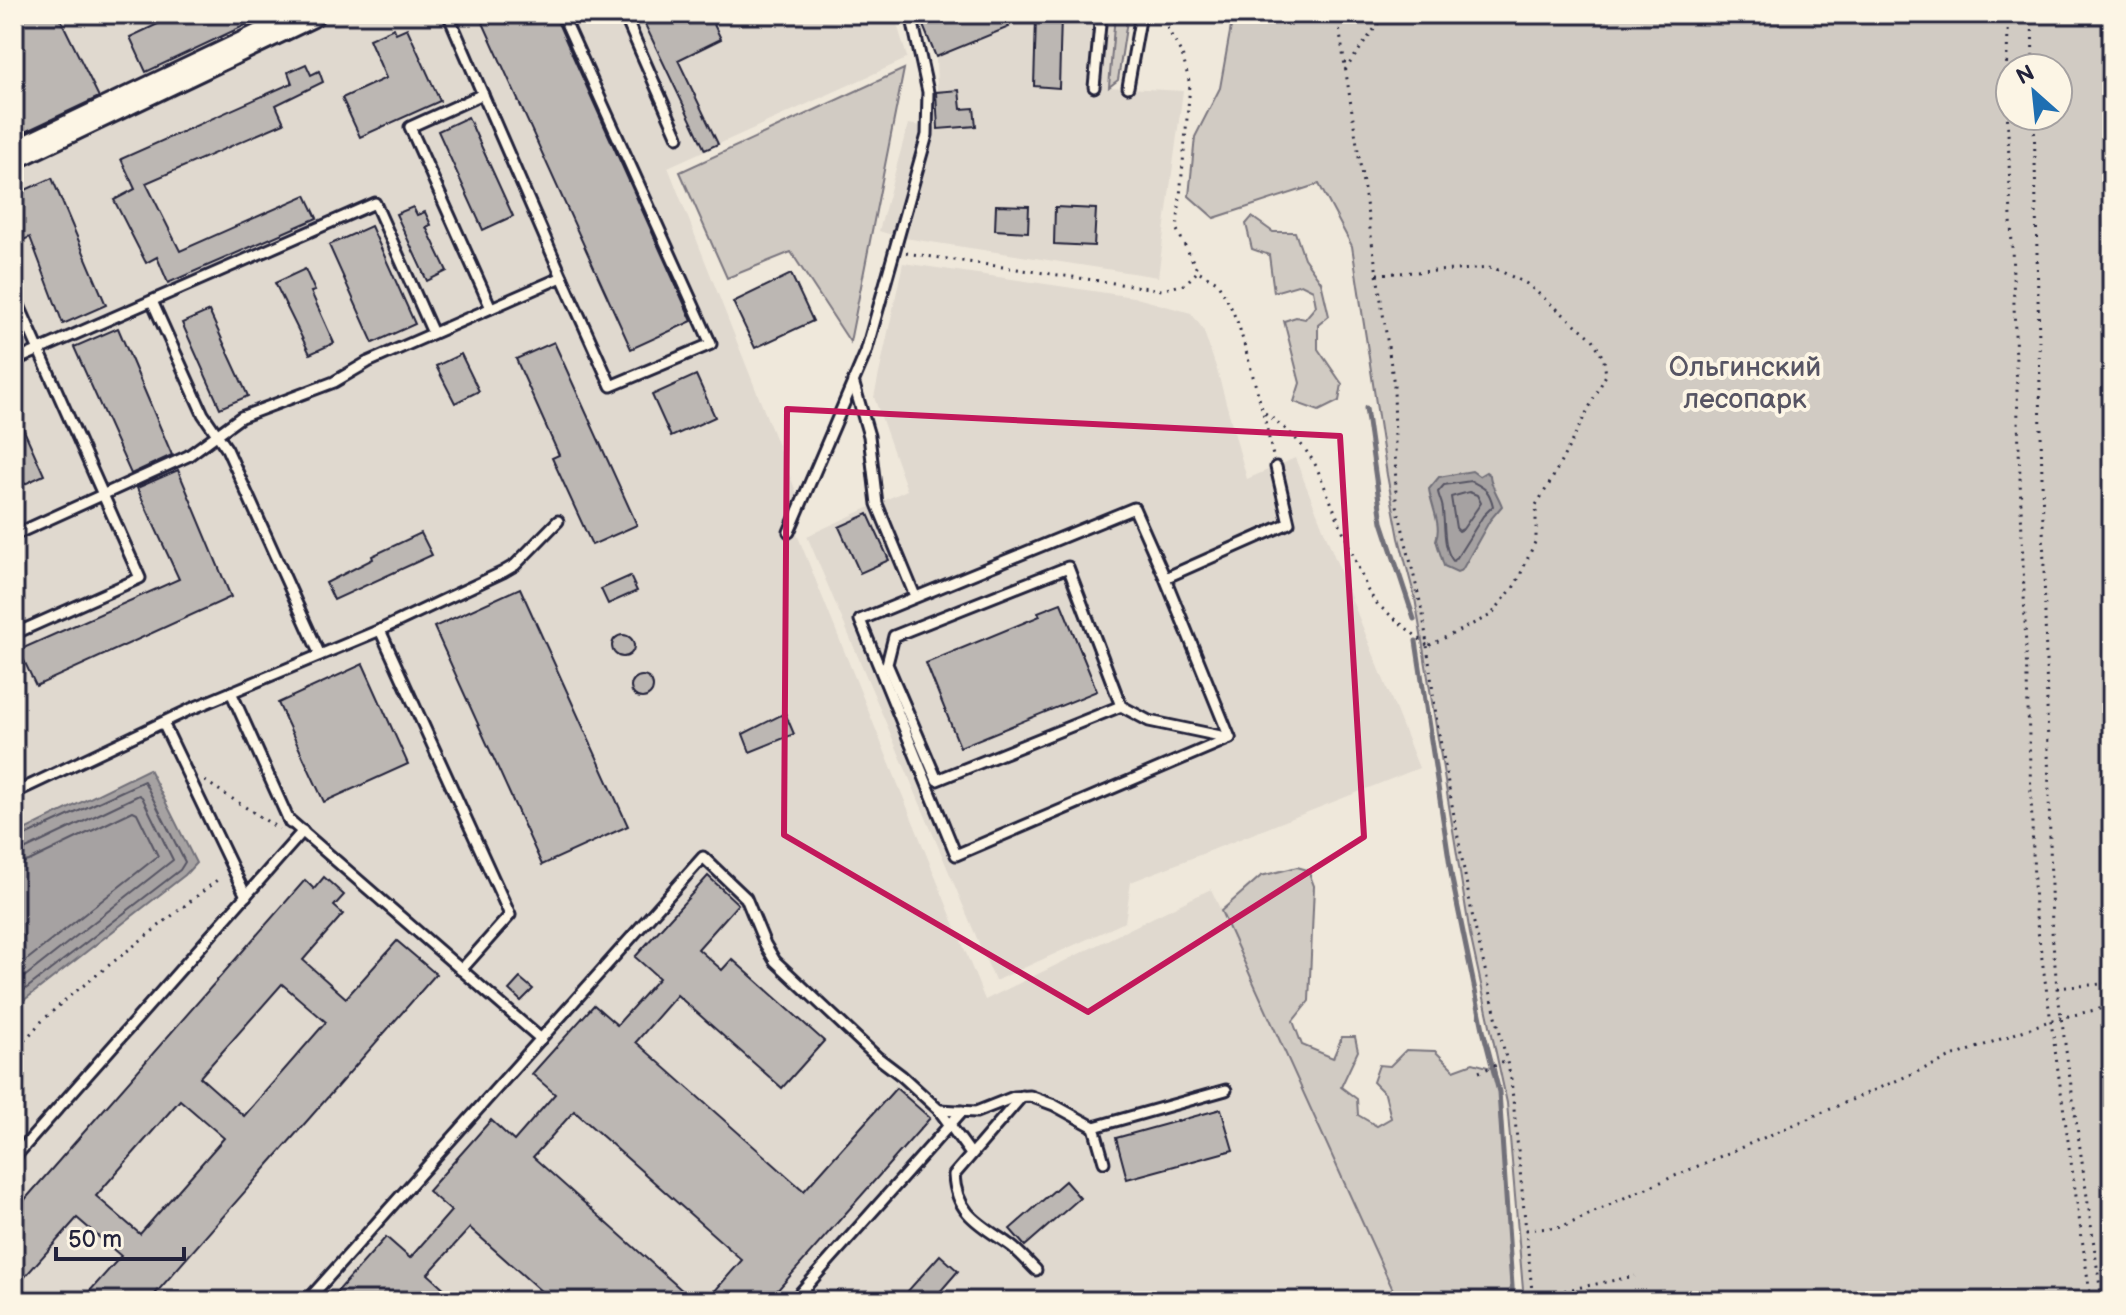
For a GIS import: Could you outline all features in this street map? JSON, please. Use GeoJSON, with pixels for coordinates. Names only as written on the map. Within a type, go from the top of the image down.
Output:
{"type":"FeatureCollection","features":[{"type":"Feature","properties":{"kind":"street"},"geometry":{"type":"LineString","coordinates":[[14,155],[310,14]]}},
{"type":"Feature","properties":{"kind":"lane"},"geometry":{"type":"LineString","coordinates":[[448,14],[611,386],[711,344],[562,14]]}},
{"type":"Feature","properties":{"kind":"lane"},"geometry":{"type":"LineString","coordinates":[[624,14],[678,137]]}},
{"type":"Feature","properties":{"kind":"lane"},"geometry":{"type":"LineString","coordinates":[[789,532],[866,352],[927,135],[930,111],[925,70],[911,14]]}},
{"type":"Feature","properties":{"kind":"lane"},"geometry":{"type":"LineString","coordinates":[[1094,87],[1101,14]]}},
{"type":"Feature","properties":{"kind":"lane"},"geometry":{"type":"LineString","coordinates":[[1128,87],[1141,14]]}},
{"type":"Feature","properties":{"kind":"lane"},"geometry":{"type":"LineString","coordinates":[[483,94],[410,127],[491,308]]}},
{"type":"Feature","properties":{"kind":"lane"},"geometry":{"type":"LineString","coordinates":[[14,361],[375,203],[433,333]]}},
{"type":"Feature","properties":{"kind":"lane"},"geometry":{"type":"LineString","coordinates":[[14,535],[188,456],[241,417],[334,382],[368,362],[562,277]]}},
{"type":"Feature","properties":{"kind":"lane"},"geometry":{"type":"LineString","coordinates":[[14,294],[140,578],[14,634]]}},
{"type":"Feature","properties":{"kind":"lane"},"geometry":{"type":"LineString","coordinates":[[152,301],[203,414],[227,449],[320,655]]}},
{"type":"Feature","properties":{"kind":"lane"},"geometry":{"type":"LineString","coordinates":[[853,381],[869,436],[877,504],[915,596]]}},
{"type":"Feature","properties":{"kind":"lane"},"geometry":{"type":"LineString","coordinates":[[1165,578],[1289,523],[1275,464]]}},
{"type":"Feature","properties":{"kind":"lane"},"geometry":{"type":"LineString","coordinates":[[1134,508],[1230,738],[956,855],[860,620],[1134,508]]}},
{"type":"Feature","properties":{"kind":"lane"},"geometry":{"type":"LineString","coordinates":[[14,793],[231,692],[380,630],[515,565],[558,521]]}},
{"type":"Feature","properties":{"kind":"lane"},"geometry":{"type":"LineString","coordinates":[[1121,706],[937,780],[887,664],[894,636],[1068,567],[1121,706],[1149,721],[1230,738]]}},
{"type":"Feature","properties":{"kind":"lane"},"geometry":{"type":"LineString","coordinates":[[380,630],[510,915],[461,970]]}},
{"type":"Feature","properties":{"kind":"lane"},"geometry":{"type":"LineString","coordinates":[[231,692],[288,819],[300,834],[541,1039]]}},
{"type":"Feature","properties":{"kind":"lane"},"geometry":{"type":"LineString","coordinates":[[163,723],[246,896]]}},
{"type":"Feature","properties":{"kind":"lane"},"geometry":{"type":"LineString","coordinates":[[14,1158],[300,834]]}},
{"type":"Feature","properties":{"kind":"lane"},"geometry":{"type":"LineString","coordinates":[[307,1301],[703,857],[746,898],[769,953],[783,970],[939,1110],[971,1154]]}},
{"type":"Feature","properties":{"kind":"lane"},"geometry":{"type":"LineString","coordinates":[[939,1110],[976,1112],[1022,1096],[1054,1105],[1094,1127],[1226,1090]]}},
{"type":"Feature","properties":{"kind":"lane"},"geometry":{"type":"LineString","coordinates":[[1022,1096],[954,1175],[954,1191],[972,1219],[1010,1245],[1036,1270]]}},
{"type":"Feature","properties":{"kind":"lane"},"geometry":{"type":"LineString","coordinates":[[793,1301],[962,1111]]}},
{"type":"Feature","properties":{"kind":"lane"},"geometry":{"type":"LineString","coordinates":[[1094,1127],[1104,1162]]}},
{"type":"Feature","properties":{"kind":"path"},"geometry":{"type":"LineString","coordinates":[[1159,14],[1182,54],[1190,85],[1177,230],[1198,271],[1217,282],[1239,326],[1275,464]]}},
{"type":"Feature","properties":{"kind":"path"},"geometry":{"type":"LineString","coordinates":[[1337,14],[1394,385],[1396,501],[1423,614],[1437,723],[1473,919],[1511,1079],[1533,1299],[1635,1276]]}},
{"type":"Feature","properties":{"kind":"path"},"geometry":{"type":"LineString","coordinates":[[1345,70],[1385,14]]}},
{"type":"Feature","properties":{"kind":"path"},"geometry":{"type":"LineString","coordinates":[[2009,14],[2006,74],[2035,910],[2091,1301]]}},
{"type":"Feature","properties":{"kind":"path"},"geometry":{"type":"LineString","coordinates":[[2032,14],[2033,52]]}},
{"type":"Feature","properties":{"kind":"path"},"geometry":{"type":"LineString","coordinates":[[2034,132],[2052,931],[2057,988],[2102,1301]]}},
{"type":"Feature","properties":{"kind":"path"},"geometry":{"type":"LineString","coordinates":[[894,252],[1162,290],[1185,284],[1198,271]]}},
{"type":"Feature","properties":{"kind":"path"},"geometry":{"type":"LineString","coordinates":[[1377,274],[1494,268],[1527,284],[1593,339],[1604,360],[1606,375],[1536,505],[1536,540],[1516,584],[1491,615],[1428,646]]}},
{"type":"Feature","properties":{"kind":"path"},"geometry":{"type":"LineString","coordinates":[[1263,412],[1289,430],[1316,466],[1368,591],[1378,605],[1428,646]]}},
{"type":"Feature","properties":{"kind":"path"},"geometry":{"type":"LineString","coordinates":[[184,767],[273,827],[300,834]]}},
{"type":"Feature","properties":{"kind":"path"},"geometry":{"type":"LineString","coordinates":[[14,1052],[65,1000],[232,868]]}},
{"type":"Feature","properties":{"kind":"path"},"geometry":{"type":"LineString","coordinates":[[2057,988],[2112,983]]}},
{"type":"Feature","properties":{"kind":"path"},"geometry":{"type":"LineString","coordinates":[[1526,1230],[1563,1227],[1949,1058],[2052,1020],[2112,1006]]}},
{"type":"Feature","properties":{"kind":"path"},"geometry":{"type":"LineString","coordinates":[[1479,1072],[1507,1061]]}},
{"type":"Feature","properties":{"kind":"highlighted area"},"geometry":{"type":"Polygon","coordinates":[[[787,409],[1340,436],[1364,837],[1088,1012],[784,835],[787,409]]]}},
{"type":"Feature","properties":{"kind":"shaded area"},"geometry":{"type":"Polygon","coordinates":[[[14,14],[269,14],[14,139],[14,14]]]}},
{"type":"Feature","properties":{"kind":"shaded area"},"geometry":{"type":"Polygon","coordinates":[[[339,14],[894,14],[907,57],[902,61],[668,167],[797,494],[782,529],[797,534],[985,1000],[1211,889],[1394,1291],[1353,1301],[14,1301],[14,168],[339,14]]]}},
{"type":"Feature","properties":{"kind":"shaded area"},"geometry":{"type":"Polygon","coordinates":[[[931,14],[1115,14],[1109,87],[1183,91],[1158,277],[898,237],[879,231],[908,124],[938,128],[936,57],[922,23],[931,14]]]}},
{"type":"Feature","properties":{"kind":"shaded area"},"geometry":{"type":"Polygon","coordinates":[[[903,263],[1133,297],[1191,313],[1203,329],[1217,370],[1247,479],[1295,458],[1419,768],[1131,882],[1125,922],[995,981],[807,536],[907,490],[874,397],[903,263]]]}},
{"type":"Feature","properties":{"kind":"green space"},"geometry":{"type":"Polygon","coordinates":[[[1115,14],[1128,14],[1118,80],[1109,87],[1115,14]]]}},
{"type":"Feature","properties":{"kind":"green space","name":"Ольгинский лесопарк"},"geometry":{"type":"Polygon","coordinates":[[[1227,14],[2112,14],[2112,1301],[1524,1301],[1507,1103],[1470,934],[1415,598],[1387,475],[1352,246],[1319,184],[1214,218],[1189,196],[1195,137],[1220,88],[1232,21],[1227,14]]]}},
{"type":"Feature","properties":{"kind":"green space"},"geometry":{"type":"Polygon","coordinates":[[[904,69],[850,342],[791,252],[727,278],[680,172],[904,69]]]}},
{"type":"Feature","properties":{"kind":"green space"},"geometry":{"type":"Polygon","coordinates":[[[1252,217],[1273,232],[1295,232],[1304,258],[1321,282],[1329,316],[1318,325],[1318,349],[1342,384],[1339,401],[1319,411],[1294,402],[1300,383],[1284,321],[1296,317],[1305,319],[1316,306],[1313,290],[1301,284],[1274,292],[1269,255],[1252,249],[1246,224],[1252,217]]]}},
{"type":"Feature","properties":{"kind":"green space"},"geometry":{"type":"Polygon","coordinates":[[[1297,867],[1308,870],[1314,886],[1309,1001],[1293,1021],[1302,1045],[1333,1058],[1342,1037],[1355,1037],[1358,1051],[1341,1087],[1357,1099],[1358,1115],[1377,1126],[1391,1118],[1385,1094],[1373,1082],[1379,1065],[1390,1066],[1406,1050],[1435,1051],[1454,1070],[1473,1063],[1495,1069],[1513,1301],[1398,1301],[1221,911],[1261,876],[1297,867]]]}},
{"type":"Feature","properties":{"kind":"water"},"geometry":{"type":"Polygon","coordinates":[[[1472,471],[1479,476],[1486,472],[1490,475],[1502,506],[1490,520],[1462,570],[1457,572],[1444,566],[1436,540],[1437,521],[1429,489],[1439,477],[1472,471]]]}},
{"type":"Feature","properties":{"kind":"water"},"geometry":{"type":"Polygon","coordinates":[[[149,769],[196,863],[185,875],[14,1008],[14,835],[149,769]]]}},
{"type":"Feature","properties":{"kind":"building"},"geometry":{"type":"Polygon","coordinates":[[[14,14],[58,14],[99,97],[14,137],[14,14]]]}},
{"type":"Feature","properties":{"kind":"building"},"geometry":{"type":"Polygon","coordinates":[[[179,14],[269,14],[146,72],[130,37],[179,14]]]}},
{"type":"Feature","properties":{"kind":"building"},"geometry":{"type":"Polygon","coordinates":[[[479,14],[554,14],[692,321],[631,349],[479,14]]]}},
{"type":"Feature","properties":{"kind":"building"},"geometry":{"type":"Polygon","coordinates":[[[640,14],[709,14],[721,39],[678,60],[718,144],[705,150],[640,14]]]}},
{"type":"Feature","properties":{"kind":"building"},"geometry":{"type":"Polygon","coordinates":[[[944,14],[1003,14],[1009,27],[936,57],[922,23],[944,14]]]}},
{"type":"Feature","properties":{"kind":"building"},"geometry":{"type":"Polygon","coordinates":[[[1061,16],[1059,88],[1034,86],[1036,18],[1061,16]]]}},
{"type":"Feature","properties":{"kind":"building"},"geometry":{"type":"Polygon","coordinates":[[[394,28],[396,33],[407,28],[440,101],[360,137],[342,98],[386,78],[369,39],[394,28]]]}},
{"type":"Feature","properties":{"kind":"building"},"geometry":{"type":"Polygon","coordinates":[[[306,64],[311,75],[319,71],[323,82],[276,105],[284,123],[146,183],[180,251],[306,195],[317,218],[168,283],[157,257],[146,263],[114,200],[135,189],[121,159],[292,83],[288,72],[306,64]]]}},
{"type":"Feature","properties":{"kind":"building"},"geometry":{"type":"Polygon","coordinates":[[[959,90],[961,109],[974,108],[976,126],[938,129],[936,92],[959,90]]]}},
{"type":"Feature","properties":{"kind":"building"},"geometry":{"type":"Polygon","coordinates":[[[468,117],[513,216],[483,230],[438,131],[468,117]]]}},
{"type":"Feature","properties":{"kind":"building"},"geometry":{"type":"Polygon","coordinates":[[[52,178],[106,305],[63,324],[30,237],[14,244],[14,195],[52,178]]]}},
{"type":"Feature","properties":{"kind":"building"},"geometry":{"type":"Polygon","coordinates":[[[996,205],[1029,206],[1028,232],[995,230],[996,205]]]}},
{"type":"Feature","properties":{"kind":"building"},"geometry":{"type":"Polygon","coordinates":[[[413,207],[417,215],[425,212],[431,225],[426,227],[447,271],[427,281],[396,214],[413,207]]]}},
{"type":"Feature","properties":{"kind":"building"},"geometry":{"type":"Polygon","coordinates":[[[1055,207],[1096,209],[1094,246],[1054,244],[1055,207]]]}},
{"type":"Feature","properties":{"kind":"building"},"geometry":{"type":"Polygon","coordinates":[[[371,226],[415,324],[373,343],[329,245],[371,226]]]}},
{"type":"Feature","properties":{"kind":"building"},"geometry":{"type":"Polygon","coordinates":[[[305,269],[315,291],[311,292],[334,343],[310,354],[275,283],[305,269]]]}},
{"type":"Feature","properties":{"kind":"building"},"geometry":{"type":"Polygon","coordinates":[[[791,274],[813,321],[755,348],[733,302],[791,274]]]}},
{"type":"Feature","properties":{"kind":"building"},"geometry":{"type":"Polygon","coordinates":[[[209,311],[248,396],[220,408],[182,323],[209,311]]]}},
{"type":"Feature","properties":{"kind":"building"},"geometry":{"type":"Polygon","coordinates":[[[118,328],[172,455],[131,474],[74,347],[118,328]]]}},
{"type":"Feature","properties":{"kind":"building"},"geometry":{"type":"Polygon","coordinates":[[[554,342],[637,525],[592,545],[552,458],[559,455],[516,359],[554,342]]]}},
{"type":"Feature","properties":{"kind":"building"},"geometry":{"type":"Polygon","coordinates":[[[461,354],[479,391],[455,403],[436,366],[461,354]]]}},
{"type":"Feature","properties":{"kind":"building"},"geometry":{"type":"Polygon","coordinates":[[[696,375],[715,417],[671,437],[652,395],[696,375]]]}},
{"type":"Feature","properties":{"kind":"building"},"geometry":{"type":"Polygon","coordinates":[[[14,408],[44,475],[14,489],[14,408]]]}},
{"type":"Feature","properties":{"kind":"building"},"geometry":{"type":"Polygon","coordinates":[[[178,470],[231,597],[36,686],[19,650],[179,579],[137,488],[178,470]]]}},
{"type":"Feature","properties":{"kind":"building"},"geometry":{"type":"Polygon","coordinates":[[[868,514],[889,560],[860,573],[839,527],[868,514]]]}},
{"type":"Feature","properties":{"kind":"building"},"geometry":{"type":"Polygon","coordinates":[[[421,533],[432,555],[334,600],[326,583],[373,559],[372,556],[421,533]]]}},
{"type":"Feature","properties":{"kind":"building"},"geometry":{"type":"Polygon","coordinates":[[[630,576],[637,591],[608,604],[601,589],[630,576]]]}},
{"type":"Feature","properties":{"kind":"building"},"geometry":{"type":"Polygon","coordinates":[[[520,588],[628,826],[542,865],[434,627],[520,588]]]}},
{"type":"Feature","properties":{"kind":"building"},"geometry":{"type":"Polygon","coordinates":[[[1061,603],[1097,691],[960,747],[926,663],[1040,616],[1038,612],[1061,603]]]}},
{"type":"Feature","properties":{"kind":"building"},"geometry":{"type":"Polygon","coordinates":[[[623,635],[631,638],[634,646],[631,654],[623,657],[615,654],[612,646],[615,638],[623,635]]]}},
{"type":"Feature","properties":{"kind":"building"},"geometry":{"type":"Polygon","coordinates":[[[363,664],[408,764],[324,802],[278,703],[363,664]]]}},
{"type":"Feature","properties":{"kind":"building"},"geometry":{"type":"Polygon","coordinates":[[[642,676],[650,679],[653,687],[650,695],[642,698],[634,695],[631,687],[634,679],[642,676]]]}},
{"type":"Feature","properties":{"kind":"building"},"geometry":{"type":"Polygon","coordinates":[[[785,713],[794,734],[750,752],[743,734],[785,713]]]}},
{"type":"Feature","properties":{"kind":"building"},"geometry":{"type":"Polygon","coordinates":[[[708,876],[738,904],[698,949],[722,970],[732,959],[824,1041],[782,1088],[677,995],[636,1042],[804,1191],[896,1088],[930,1118],[768,1301],[706,1301],[742,1260],[574,1111],[533,1157],[694,1301],[552,1301],[470,1228],[428,1274],[458,1301],[329,1301],[386,1237],[410,1258],[451,1211],[428,1191],[491,1120],[514,1141],[555,1094],[532,1074],[594,1005],[617,1025],[659,978],[635,957],[708,876]]]}},
{"type":"Feature","properties":{"kind":"building"},"geometry":{"type":"Polygon","coordinates":[[[324,877],[344,895],[334,906],[343,914],[303,960],[346,998],[397,941],[436,974],[149,1301],[81,1301],[121,1256],[77,1218],[14,1289],[14,1212],[305,880],[314,889],[324,877]],[[282,984],[200,1077],[244,1116],[326,1022],[282,984]],[[180,1100],[96,1196],[140,1234],[224,1138],[180,1100]]]}},
{"type":"Feature","properties":{"kind":"building"},"geometry":{"type":"Polygon","coordinates":[[[520,978],[533,989],[521,1001],[509,990],[520,978]]]}},
{"type":"Feature","properties":{"kind":"building"},"geometry":{"type":"Polygon","coordinates":[[[1221,1109],[1233,1150],[1127,1179],[1116,1138],[1221,1109]]]}},
{"type":"Feature","properties":{"kind":"building"},"geometry":{"type":"Polygon","coordinates":[[[1065,1181],[1080,1198],[1025,1246],[1010,1229],[1065,1181]]]}},
{"type":"Feature","properties":{"kind":"building"},"geometry":{"type":"Polygon","coordinates":[[[940,1255],[958,1271],[932,1301],[899,1301],[940,1255]]]}},
{"type":"Feature","properties":{"kind":"waterway"},"geometry":{"type":"LineString","coordinates":[[1366,408],[1382,522],[1414,619]]}},
{"type":"Feature","properties":{"kind":"waterway"},"geometry":{"type":"LineString","coordinates":[[1416,641],[1452,879],[1499,1092],[1513,1301]]}}]}
